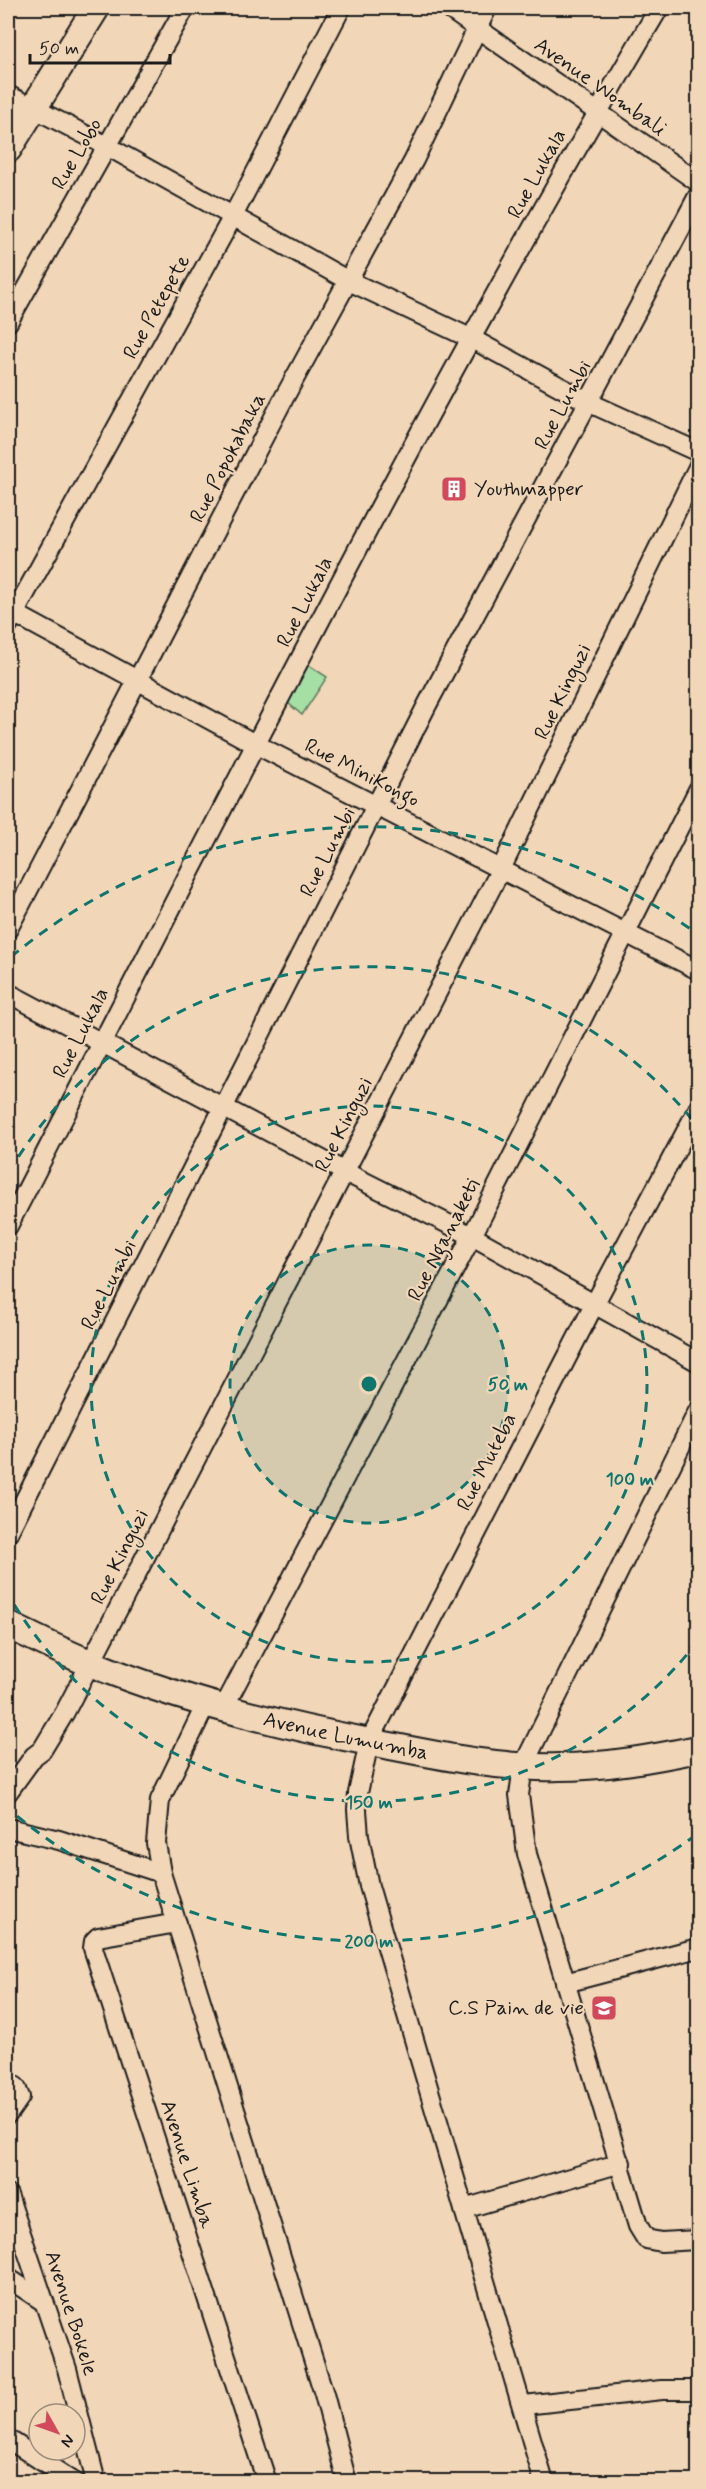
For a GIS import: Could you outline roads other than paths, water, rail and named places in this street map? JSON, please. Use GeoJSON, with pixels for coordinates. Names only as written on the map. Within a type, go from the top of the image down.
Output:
{"type":"FeatureCollection","features":[{"type":"Feature","properties":{"kind":"street"},"geometry":{"type":"LineString","coordinates":[[8,149],[32,107],[96,8]]}},
{"type":"Feature","properties":{"kind":"street","name":"Rue Lobo"},"geometry":{"type":"LineString","coordinates":[[8,322],[185,8]]}},
{"type":"Feature","properties":{"kind":"street","name":"Rue Petepete"},"geometry":{"type":"LineString","coordinates":[[10,616],[232,218],[341,8]]}},
{"type":"Feature","properties":{"kind":"street","name":"Avenue Wombali"},"geometry":{"type":"LineString","coordinates":[[448,8],[699,182]]}},
{"type":"Feature","properties":{"kind":"street","name":"Rue Popokabaka"},"geometry":{"type":"LineString","coordinates":[[8,929],[347,280],[414,160],[488,8]]}},
{"type":"Feature","properties":{"kind":"street","name":"Rue Lukala"},"geometry":{"type":"LineString","coordinates":[[8,1226],[253,743],[296,669],[357,547],[597,112],[659,8]]}},
{"type":"Feature","properties":{"kind":"street"},"geometry":{"type":"LineString","coordinates":[[8,95],[107,146],[232,218],[347,280],[472,339],[590,403],[699,452]]}},
{"type":"Feature","properties":{"kind":"street","name":"Rue Lumbi"},"geometry":{"type":"LineString","coordinates":[[8,1533],[427,705],[699,196]]}},
{"type":"Feature","properties":{"kind":"street","name":"Rue Kinguzi"},"geometry":{"type":"LineString","coordinates":[[8,1792],[34,1756],[42,1750],[90,1663],[501,869],[699,467]]}},
{"type":"Feature","properties":{"kind":"street","name":"Rue MiniKongo"},"geometry":{"type":"LineString","coordinates":[[10,616],[138,680],[253,743],[699,970]]}},
{"type":"Feature","properties":{"kind":"street","name":"Rue Nganaketi"},"geometry":{"type":"LineString","coordinates":[[215,1706],[472,1236],[624,932],[699,790]]}},
{"type":"Feature","properties":{"kind":"street"},"geometry":{"type":"LineString","coordinates":[[8,993],[345,1172],[472,1236],[699,1362]]}},
{"type":"Feature","properties":{"kind":"street","name":"Rue Muteba"},"geometry":{"type":"LineString","coordinates":[[544,2481],[524,2405],[369,1886],[359,1836],[358,1793],[369,1742],[595,1303],[699,1109]]}},
{"type":"Feature","properties":{"kind":"street"},"geometry":{"type":"LineString","coordinates":[[699,1411],[523,1766],[519,1795],[527,1854],[638,2226],[646,2239],[661,2242],[699,2240]]}},
{"type":"Feature","properties":{"kind":"street","name":"Avenue Lumumba"},"geometry":{"type":"LineString","coordinates":[[8,1625],[90,1663],[215,1706],[293,1727],[432,1756],[523,1766],[560,1767],[609,1764],[698,1748]]}},
{"type":"Feature","properties":{"kind":"street"},"geometry":{"type":"LineString","coordinates":[[215,1706],[160,1800],[156,1843],[161,1873],[324,2394],[347,2481]]}},
{"type":"Feature","properties":{"kind":"street"},"geometry":{"type":"LineString","coordinates":[[8,1828],[59,1840],[161,1873]]}},
{"type":"Feature","properties":{"kind":"street","name":"Avenue Limba"},"geometry":{"type":"LineString","coordinates":[[177,1923],[98,1937],[94,1941],[93,1948],[267,2481]]}},
{"type":"Feature","properties":{"kind":"street"},"geometry":{"type":"LineString","coordinates":[[565,1983],[699,1948]]}},
{"type":"Feature","properties":{"kind":"street"},"geometry":{"type":"LineString","coordinates":[[8,2114],[20,2097],[12,2084]]}},
{"type":"Feature","properties":{"kind":"street"},"geometry":{"type":"LineString","coordinates":[[464,2209],[621,2163]]}},
{"type":"Feature","properties":{"kind":"street","name":"Avenue Bokele"},"geometry":{"type":"LineString","coordinates":[[8,2195],[82,2421],[96,2481]]}},
{"type":"Feature","properties":{"kind":"street"},"geometry":{"type":"LineString","coordinates":[[8,2278],[44,2302]]}},
{"type":"Feature","properties":{"kind":"street"},"geometry":{"type":"LineString","coordinates":[[524,2405],[662,2390],[699,2390]]}},
{"type":"Feature","properties":{"kind":"street"},"geometry":{"type":"LineString","coordinates":[[8,2439],[74,2481]]}},
{"type":"Feature","properties":{"kind":"place","name":"Youthmapper"},"geometry":{"type":"Point","coordinates":[454,489]}},
{"type":"Feature","properties":{"kind":"place","name":"C.S Pain de vie"},"geometry":{"type":"Point","coordinates":[604,2008]}}]}
